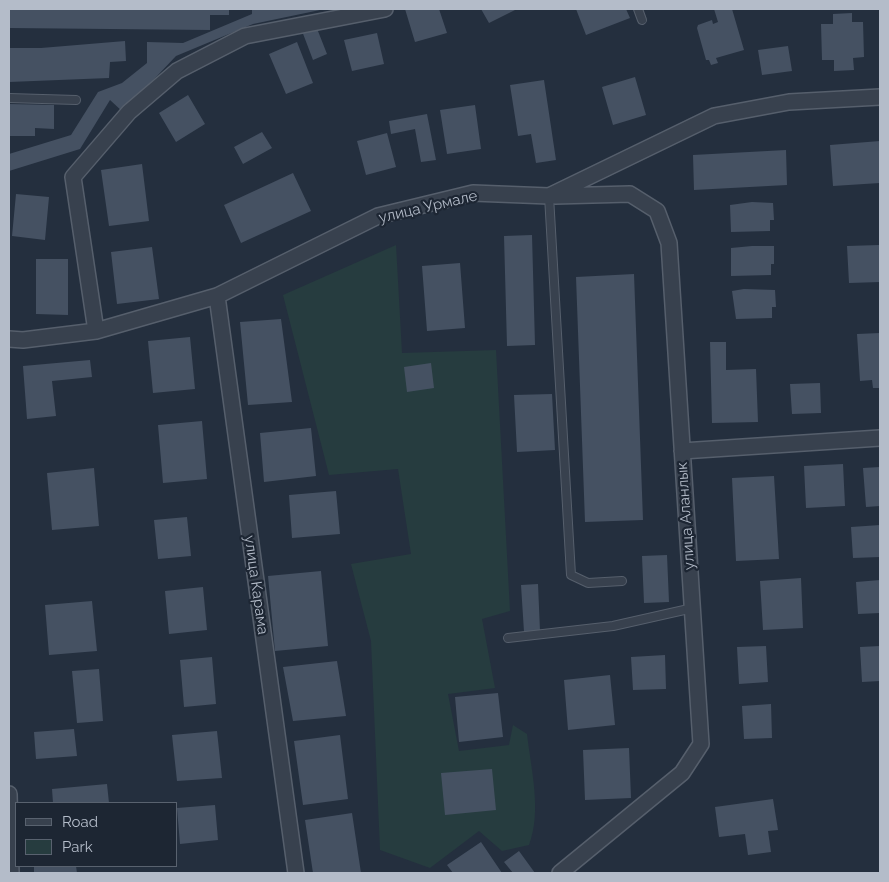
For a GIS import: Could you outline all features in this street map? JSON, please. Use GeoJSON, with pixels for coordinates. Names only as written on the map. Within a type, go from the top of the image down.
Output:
{"type":"FeatureCollection","features":[{"type":"Feature","properties":{"kind":"street"},"geometry":{"type":"LineString","coordinates":[[96,331],[73,177],[129,112],[177,70],[245,36],[385,9]]}},
{"type":"Feature","properties":{"kind":"street","name":"улица Урмале"},"geometry":{"type":"LineString","coordinates":[[9,339],[23,340],[96,331],[217,296],[378,216],[473,193],[550,196],[714,116],[789,102],[880,97]]}},
{"type":"Feature","properties":{"kind":"street","name":"улица Аланлык"},"geometry":{"type":"LineString","coordinates":[[550,196],[630,194],[658,211],[669,243],[701,744],[682,774],[560,873]]}},
{"type":"Feature","properties":{"kind":"street","name":"улица Карама"},"geometry":{"type":"LineString","coordinates":[[217,296],[296,873]]}},
{"type":"Feature","properties":{"kind":"street"},"geometry":{"type":"LineString","coordinates":[[682,451],[880,438]]}},
{"type":"Feature","properties":{"kind":"street"},"geometry":{"type":"LineString","coordinates":[[9,794],[12,873]]}},
{"type":"Feature","properties":{"kind":"lane"},"geometry":{"type":"LineString","coordinates":[[638,9],[642,20]]}},
{"type":"Feature","properties":{"kind":"lane"},"geometry":{"type":"LineString","coordinates":[[9,98],[76,100]]}},
{"type":"Feature","properties":{"kind":"lane"},"geometry":{"type":"LineString","coordinates":[[550,196],[571,575],[588,583],[622,581]]}},
{"type":"Feature","properties":{"kind":"lane"},"geometry":{"type":"LineString","coordinates":[[508,638],[614,626],[693,608]]}},
{"type":"Feature","properties":{"kind":"green space"},"geometry":{"type":"Polygon","coordinates":[[[396,245],[402,353],[496,350],[510,611],[482,619],[495,688],[448,694],[459,751],[509,745],[513,725],[527,734],[535,804],[533,832],[529,845],[502,851],[479,831],[430,868],[380,850],[371,641],[351,564],[411,554],[398,469],[329,475],[283,295],[396,245]]]}},
{"type":"Feature","properties":{"kind":"building"},"geometry":{"type":"Polygon","coordinates":[[[9,9],[229,9],[229,15],[210,15],[210,30],[9,28],[9,9]]]}},
{"type":"Feature","properties":{"kind":"building"},"geometry":{"type":"Polygon","coordinates":[[[252,9],[320,10],[253,24],[176,56],[123,112],[110,100],[80,149],[9,171],[9,154],[71,135],[98,92],[122,83],[147,63],[147,42],[183,43],[252,14],[252,9]]]}},
{"type":"Feature","properties":{"kind":"building"},"geometry":{"type":"Polygon","coordinates":[[[405,9],[439,9],[447,33],[415,42],[405,9]]]}},
{"type":"Feature","properties":{"kind":"building"},"geometry":{"type":"Polygon","coordinates":[[[481,9],[517,9],[489,23],[481,9]]]}},
{"type":"Feature","properties":{"kind":"building"},"geometry":{"type":"Polygon","coordinates":[[[576,9],[626,9],[630,18],[586,35],[576,9]]]}},
{"type":"Feature","properties":{"kind":"building"},"geometry":{"type":"Polygon","coordinates":[[[714,9],[732,9],[744,50],[716,58],[718,63],[711,65],[709,60],[706,60],[697,28],[698,25],[712,20],[713,24],[718,22],[714,9]]]}},
{"type":"Feature","properties":{"kind":"building"},"geometry":{"type":"Polygon","coordinates":[[[852,13],[852,22],[863,22],[864,57],[853,58],[854,70],[834,71],[834,60],[822,60],[821,24],[833,24],[833,14],[852,13]]]}},
{"type":"Feature","properties":{"kind":"building"},"geometry":{"type":"Polygon","coordinates":[[[316,26],[327,54],[313,60],[302,31],[316,26]]]}},
{"type":"Feature","properties":{"kind":"building"},"geometry":{"type":"Polygon","coordinates":[[[377,33],[384,64],[352,71],[344,40],[377,33]]]}},
{"type":"Feature","properties":{"kind":"building"},"geometry":{"type":"Polygon","coordinates":[[[125,41],[126,61],[110,62],[109,78],[9,82],[9,48],[41,48],[125,41]]]}},
{"type":"Feature","properties":{"kind":"building"},"geometry":{"type":"Polygon","coordinates":[[[297,42],[313,83],[286,94],[269,54],[297,42]]]}},
{"type":"Feature","properties":{"kind":"building"},"geometry":{"type":"Polygon","coordinates":[[[788,46],[792,71],[762,75],[758,50],[788,46]]]}},
{"type":"Feature","properties":{"kind":"building"},"geometry":{"type":"Polygon","coordinates":[[[635,77],[646,115],[613,125],[602,87],[635,77]]]}},
{"type":"Feature","properties":{"kind":"building"},"geometry":{"type":"Polygon","coordinates":[[[544,80],[556,160],[536,163],[531,134],[518,136],[510,85],[544,80]]]}},
{"type":"Feature","properties":{"kind":"building"},"geometry":{"type":"Polygon","coordinates":[[[188,95],[205,124],[176,142],[159,113],[188,95]]]}},
{"type":"Feature","properties":{"kind":"building"},"geometry":{"type":"Polygon","coordinates":[[[9,104],[54,105],[54,129],[35,128],[35,136],[9,136],[9,104]]]}},
{"type":"Feature","properties":{"kind":"building"},"geometry":{"type":"Polygon","coordinates":[[[475,105],[481,149],[447,154],[440,110],[475,105]]]}},
{"type":"Feature","properties":{"kind":"building"},"geometry":{"type":"Polygon","coordinates":[[[427,114],[436,160],[421,162],[415,129],[391,134],[389,121],[427,114]]]}},
{"type":"Feature","properties":{"kind":"building"},"geometry":{"type":"Polygon","coordinates":[[[262,132],[272,148],[243,164],[234,147],[262,132]]]}},
{"type":"Feature","properties":{"kind":"building"},"geometry":{"type":"Polygon","coordinates":[[[387,133],[396,167],[366,175],[357,141],[387,133]]]}},
{"type":"Feature","properties":{"kind":"building"},"geometry":{"type":"Polygon","coordinates":[[[880,141],[880,183],[833,186],[830,145],[880,141]]]}},
{"type":"Feature","properties":{"kind":"building"},"geometry":{"type":"Polygon","coordinates":[[[786,150],[787,185],[694,190],[693,155],[786,150]]]}},
{"type":"Feature","properties":{"kind":"building"},"geometry":{"type":"Polygon","coordinates":[[[142,164],[149,221],[109,226],[101,170],[142,164]]]}},
{"type":"Feature","properties":{"kind":"building"},"geometry":{"type":"Polygon","coordinates":[[[293,173],[311,211],[241,243],[224,205],[293,173]]]}},
{"type":"Feature","properties":{"kind":"building"},"geometry":{"type":"Polygon","coordinates":[[[16,194],[49,197],[45,240],[12,236],[16,194]]]}},
{"type":"Feature","properties":{"kind":"building"},"geometry":{"type":"Polygon","coordinates":[[[752,202],[773,203],[774,220],[770,220],[770,231],[731,232],[730,205],[752,202]]]}},
{"type":"Feature","properties":{"kind":"building"},"geometry":{"type":"Polygon","coordinates":[[[532,235],[535,345],[507,346],[504,236],[532,235]]]}},
{"type":"Feature","properties":{"kind":"building"},"geometry":{"type":"Polygon","coordinates":[[[879,245],[880,282],[849,283],[847,246],[879,245]]]}},
{"type":"Feature","properties":{"kind":"building"},"geometry":{"type":"Polygon","coordinates":[[[774,246],[774,264],[771,264],[771,275],[731,276],[731,248],[774,246]]]}},
{"type":"Feature","properties":{"kind":"building"},"geometry":{"type":"Polygon","coordinates":[[[152,247],[159,299],[117,304],[111,252],[152,247]]]}},
{"type":"Feature","properties":{"kind":"building"},"geometry":{"type":"Polygon","coordinates":[[[36,259],[68,259],[68,315],[36,314],[36,259]]]}},
{"type":"Feature","properties":{"kind":"building"},"geometry":{"type":"Polygon","coordinates":[[[460,263],[465,328],[427,331],[422,266],[460,263]]]}},
{"type":"Feature","properties":{"kind":"building"},"geometry":{"type":"Polygon","coordinates":[[[634,274],[643,520],[585,522],[576,277],[634,274]]]}},
{"type":"Feature","properties":{"kind":"building"},"geometry":{"type":"Polygon","coordinates":[[[744,289],[775,290],[776,307],[772,307],[772,318],[736,319],[732,291],[744,289]]]}},
{"type":"Feature","properties":{"kind":"building"},"geometry":{"type":"Polygon","coordinates":[[[281,319],[292,402],[248,405],[240,322],[281,319]]]}},
{"type":"Feature","properties":{"kind":"building"},"geometry":{"type":"Polygon","coordinates":[[[880,333],[880,388],[873,388],[872,380],[860,381],[857,334],[880,333]]]}},
{"type":"Feature","properties":{"kind":"building"},"geometry":{"type":"Polygon","coordinates":[[[190,337],[195,389],[153,393],[148,341],[190,337]]]}},
{"type":"Feature","properties":{"kind":"building"},"geometry":{"type":"Polygon","coordinates":[[[710,342],[726,342],[726,370],[756,369],[758,422],[712,423],[710,342]]]}},
{"type":"Feature","properties":{"kind":"building"},"geometry":{"type":"Polygon","coordinates":[[[90,360],[92,377],[52,381],[56,416],[27,419],[23,366],[90,360]]]}},
{"type":"Feature","properties":{"kind":"building"},"geometry":{"type":"Polygon","coordinates":[[[431,363],[434,388],[407,392],[404,367],[431,363]]]}},
{"type":"Feature","properties":{"kind":"building"},"geometry":{"type":"Polygon","coordinates":[[[820,383],[821,413],[792,414],[790,384],[820,383]]]}},
{"type":"Feature","properties":{"kind":"building"},"geometry":{"type":"Polygon","coordinates":[[[552,394],[555,450],[517,452],[514,395],[552,394]]]}},
{"type":"Feature","properties":{"kind":"building"},"geometry":{"type":"Polygon","coordinates":[[[202,421],[207,479],[163,483],[158,425],[202,421]]]}},
{"type":"Feature","properties":{"kind":"building"},"geometry":{"type":"Polygon","coordinates":[[[311,428],[316,476],[264,482],[260,433],[311,428]]]}},
{"type":"Feature","properties":{"kind":"building"},"geometry":{"type":"Polygon","coordinates":[[[843,464],[845,506],[806,508],[804,466],[843,464]]]}},
{"type":"Feature","properties":{"kind":"building"},"geometry":{"type":"Polygon","coordinates":[[[880,467],[880,506],[866,507],[863,468],[880,467]]]}},
{"type":"Feature","properties":{"kind":"building"},"geometry":{"type":"Polygon","coordinates":[[[94,468],[99,526],[52,530],[47,473],[94,468]]]}},
{"type":"Feature","properties":{"kind":"building"},"geometry":{"type":"Polygon","coordinates":[[[774,476],[779,559],[736,561],[732,478],[774,476]]]}},
{"type":"Feature","properties":{"kind":"building"},"geometry":{"type":"Polygon","coordinates":[[[336,491],[340,534],[292,538],[289,495],[336,491]]]}},
{"type":"Feature","properties":{"kind":"building"},"geometry":{"type":"Polygon","coordinates":[[[187,517],[191,556],[158,559],[154,520],[187,517]]]}},
{"type":"Feature","properties":{"kind":"building"},"geometry":{"type":"Polygon","coordinates":[[[880,525],[880,557],[853,558],[851,527],[880,525]]]}},
{"type":"Feature","properties":{"kind":"building"},"geometry":{"type":"Polygon","coordinates":[[[667,555],[669,602],[644,603],[642,556],[667,555]]]}},
{"type":"Feature","properties":{"kind":"building"},"geometry":{"type":"Polygon","coordinates":[[[321,571],[328,646],[275,651],[268,576],[321,571]]]}},
{"type":"Feature","properties":{"kind":"building"},"geometry":{"type":"Polygon","coordinates":[[[801,578],[803,628],[763,630],[760,581],[801,578]]]}},
{"type":"Feature","properties":{"kind":"building"},"geometry":{"type":"Polygon","coordinates":[[[880,580],[880,613],[858,614],[856,582],[880,580]]]}},
{"type":"Feature","properties":{"kind":"building"},"geometry":{"type":"Polygon","coordinates":[[[538,584],[540,631],[524,632],[521,585],[538,584]]]}},
{"type":"Feature","properties":{"kind":"building"},"geometry":{"type":"Polygon","coordinates":[[[203,587],[207,630],[169,634],[165,591],[203,587]]]}},
{"type":"Feature","properties":{"kind":"building"},"geometry":{"type":"Polygon","coordinates":[[[92,601],[97,651],[49,655],[45,605],[92,601]]]}},
{"type":"Feature","properties":{"kind":"building"},"geometry":{"type":"Polygon","coordinates":[[[766,646],[768,682],[739,684],[737,647],[766,646]]]}},
{"type":"Feature","properties":{"kind":"building"},"geometry":{"type":"Polygon","coordinates":[[[880,646],[880,681],[862,682],[860,647],[880,646]]]}},
{"type":"Feature","properties":{"kind":"building"},"geometry":{"type":"Polygon","coordinates":[[[665,655],[666,689],[633,690],[631,657],[665,655]]]}},
{"type":"Feature","properties":{"kind":"building"},"geometry":{"type":"Polygon","coordinates":[[[212,657],[216,704],[184,707],[180,660],[212,657]]]}},
{"type":"Feature","properties":{"kind":"building"},"geometry":{"type":"Polygon","coordinates":[[[337,661],[346,716],[293,721],[283,667],[337,661]]]}},
{"type":"Feature","properties":{"kind":"building"},"geometry":{"type":"Polygon","coordinates":[[[99,669],[103,721],[77,723],[72,671],[99,669]]]}},
{"type":"Feature","properties":{"kind":"building"},"geometry":{"type":"Polygon","coordinates":[[[610,675],[615,725],[568,730],[564,680],[610,675]]]}},
{"type":"Feature","properties":{"kind":"building"},"geometry":{"type":"Polygon","coordinates":[[[498,693],[503,737],[459,742],[455,697],[498,693]]]}},
{"type":"Feature","properties":{"kind":"building"},"geometry":{"type":"Polygon","coordinates":[[[771,704],[772,738],[744,739],[742,706],[771,704]]]}},
{"type":"Feature","properties":{"kind":"building"},"geometry":{"type":"Polygon","coordinates":[[[74,729],[77,756],[36,759],[34,732],[74,729]]]}},
{"type":"Feature","properties":{"kind":"building"},"geometry":{"type":"Polygon","coordinates":[[[217,731],[222,778],[177,781],[172,735],[217,731]]]}},
{"type":"Feature","properties":{"kind":"building"},"geometry":{"type":"Polygon","coordinates":[[[340,735],[348,799],[303,805],[294,741],[340,735]]]}},
{"type":"Feature","properties":{"kind":"building"},"geometry":{"type":"Polygon","coordinates":[[[629,748],[631,798],[585,800],[583,750],[629,748]]]}},
{"type":"Feature","properties":{"kind":"building"},"geometry":{"type":"Polygon","coordinates":[[[492,769],[496,810],[445,815],[441,773],[492,769]]]}},
{"type":"Feature","properties":{"kind":"building"},"geometry":{"type":"Polygon","coordinates":[[[107,784],[109,802],[53,802],[52,789],[107,784]]]}},
{"type":"Feature","properties":{"kind":"building"},"geometry":{"type":"Polygon","coordinates":[[[773,799],[778,830],[768,831],[771,852],[748,855],[745,834],[719,837],[715,807],[773,799]]]}},
{"type":"Feature","properties":{"kind":"building"},"geometry":{"type":"Polygon","coordinates":[[[215,805],[218,840],[180,844],[178,808],[215,805]]]}},
{"type":"Feature","properties":{"kind":"building"},"geometry":{"type":"Polygon","coordinates":[[[352,813],[361,873],[313,873],[305,820],[352,813]]]}},
{"type":"Feature","properties":{"kind":"building"},"geometry":{"type":"Polygon","coordinates":[[[481,842],[502,873],[453,873],[447,865],[481,842]]]}},
{"type":"Feature","properties":{"kind":"building"},"geometry":{"type":"Polygon","coordinates":[[[519,851],[535,873],[513,873],[504,862],[519,851]]]}},
{"type":"Feature","properties":{"kind":"building"},"geometry":{"type":"Polygon","coordinates":[[[34,867],[76,867],[77,873],[34,873],[34,867]]]}}]}
